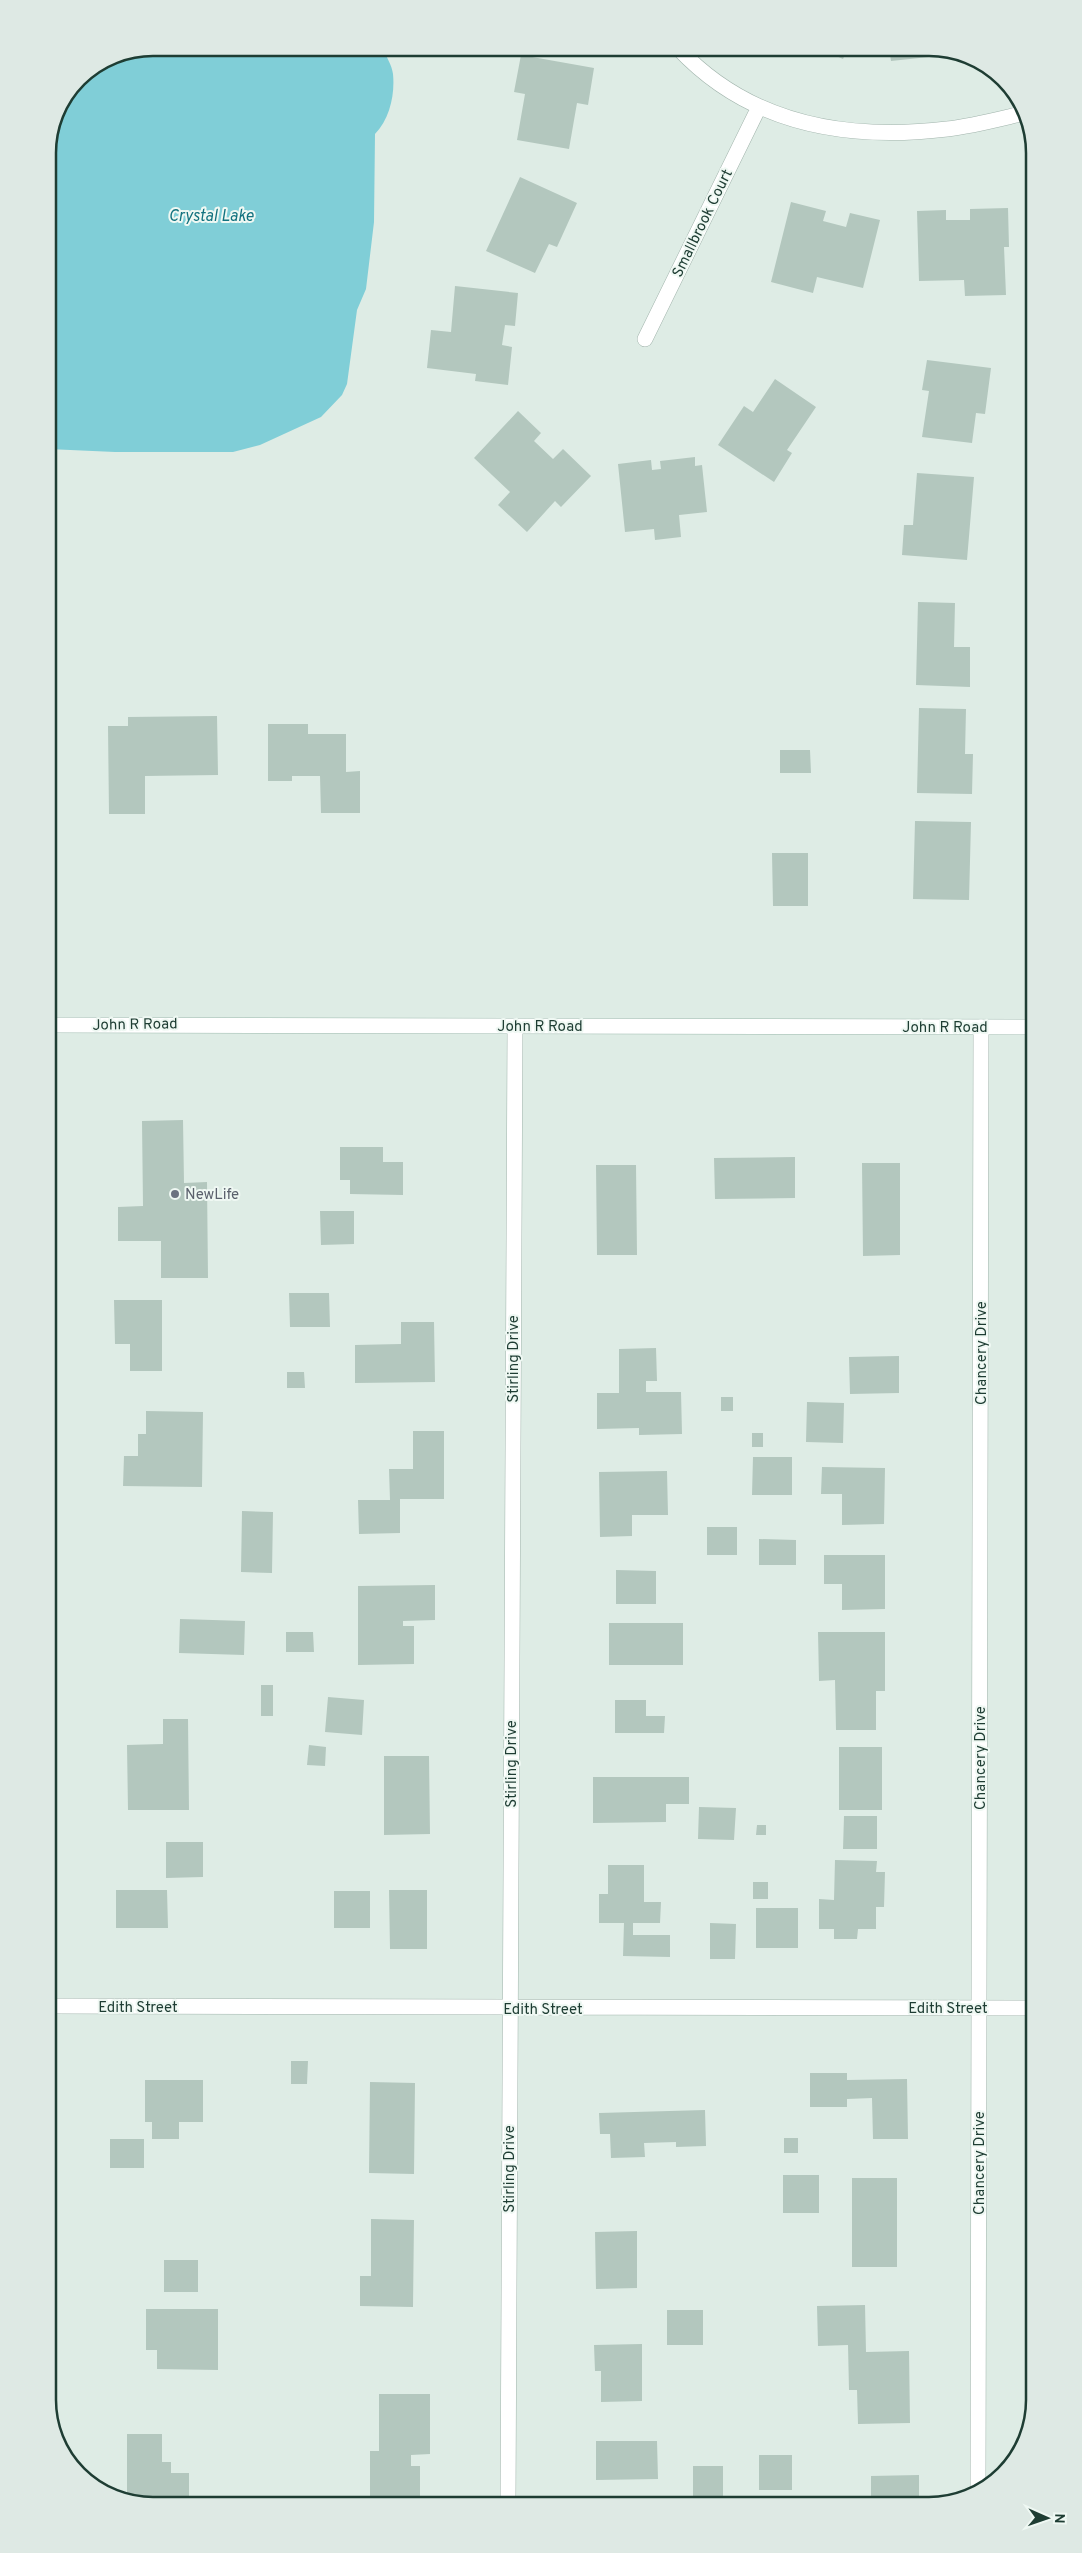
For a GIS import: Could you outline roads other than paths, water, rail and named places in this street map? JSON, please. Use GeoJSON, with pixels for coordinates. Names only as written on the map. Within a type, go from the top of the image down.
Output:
{"type":"FeatureCollection","features":[{"type":"Feature","properties":{"kind":"street"},"geometry":{"type":"LineString","coordinates":[[688,56],[722,84],[759,107],[813,125],[859,133],[947,129],[1018,115]]}},
{"type":"Feature","properties":{"kind":"street","name":"Smallbrook Court"},"geometry":{"type":"LineString","coordinates":[[645,339],[759,107]]}},
{"type":"Feature","properties":{"kind":"street","name":"John R Road"},"geometry":{"type":"LineString","coordinates":[[56,1025],[1026,1027]]}},
{"type":"Feature","properties":{"kind":"street","name":"Stirling Drive"},"geometry":{"type":"LineString","coordinates":[[508,2497],[515,1026]]}},
{"type":"Feature","properties":{"kind":"street","name":"Chancery Drive"},"geometry":{"type":"LineString","coordinates":[[978,2483],[980,1027]]}},
{"type":"Feature","properties":{"kind":"street","name":"Edith Street"},"geometry":{"type":"LineString","coordinates":[[56,2006],[510,2009],[1026,2008]]}},
{"type":"Feature","properties":{"kind":"water","name":"Crystal Lake"},"geometry":{"type":"Polygon","coordinates":[[[147,56],[386,56],[392,71],[392,98],[388,114],[375,134],[374,222],[366,289],[357,310],[347,384],[342,395],[321,417],[260,445],[233,452],[115,452],[56,449],[56,147],[66,110],[76,94],[89,80],[110,66],[122,61],[147,56]]]}},
{"type":"Feature","properties":{"kind":"place","name":"NewLife"},"geometry":{"type":"Point","coordinates":[175,1194]}}]}
